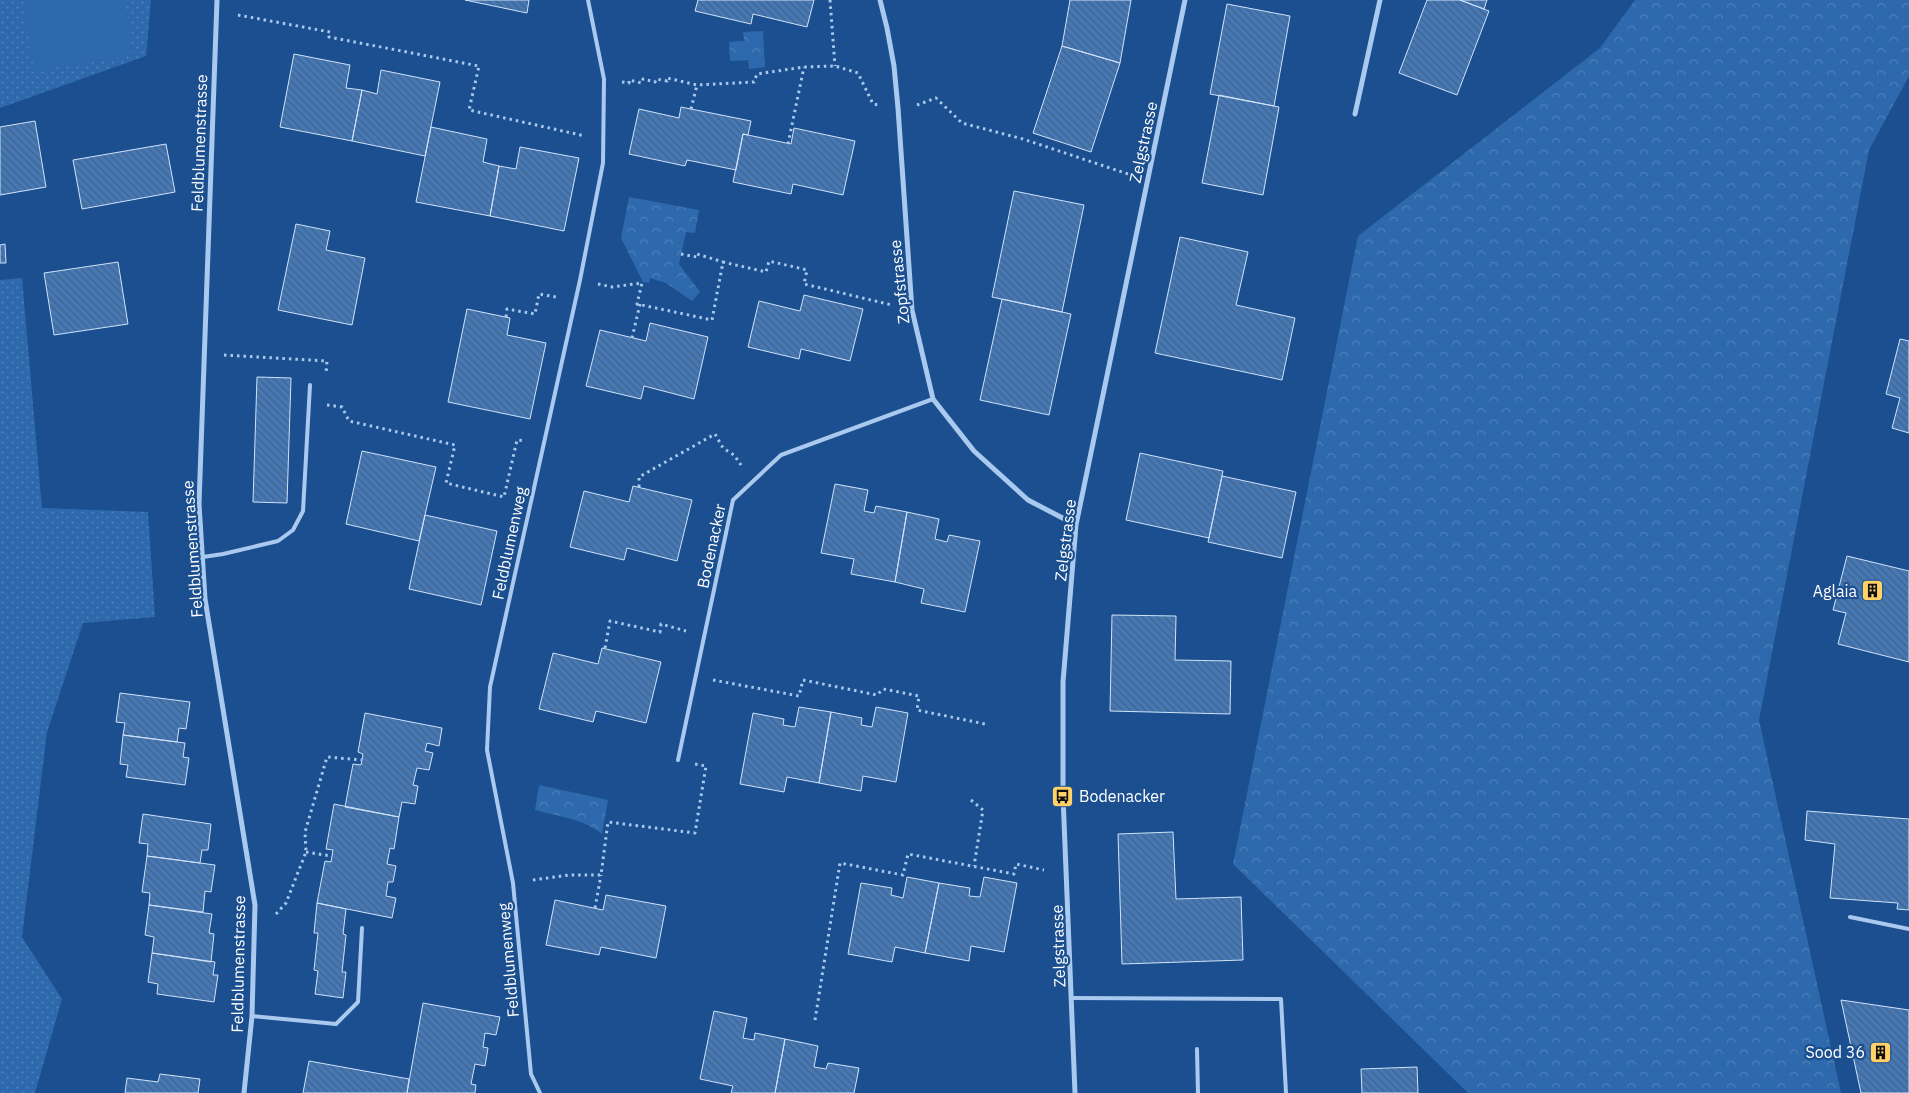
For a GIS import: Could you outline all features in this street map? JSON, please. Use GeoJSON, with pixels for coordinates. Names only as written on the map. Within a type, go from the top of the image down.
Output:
{"type":"FeatureCollection","features":[{"type":"Feature","properties":{"kind":"street","name":"Feldblumenstrasse"},"geometry":{"type":"LineString","coordinates":[[217,0],[199,504],[206,599],[255,905],[252,1016],[244,1093]]}},
{"type":"Feature","properties":{"kind":"street","name":"Zopfstrasse"},"geometry":{"type":"LineString","coordinates":[[880,0],[892,57],[898,108],[912,310],[933,399],[974,450],[1028,500],[1076,525]]}},
{"type":"Feature","properties":{"kind":"street","name":"Zelgstrasse"},"geometry":{"type":"LineString","coordinates":[[1075,1093],[1063,796],[1063,682],[1076,525],[1185,0]]}},
{"type":"Feature","properties":{"kind":"street"},"geometry":{"type":"LineString","coordinates":[[1355,114],[1380,0]]}},
{"type":"Feature","properties":{"kind":"lane","name":"Feldblumenweg"},"geometry":{"type":"LineString","coordinates":[[540,1093],[531,1074],[513,882],[487,750],[490,687],[580,280],[603,163],[604,79],[588,0]]}},
{"type":"Feature","properties":{"kind":"lane"},"geometry":{"type":"LineString","coordinates":[[203,557],[278,541],[293,530],[303,511],[310,385]]}},
{"type":"Feature","properties":{"kind":"lane","name":"Bodenacker"},"geometry":{"type":"LineString","coordinates":[[678,760],[733,500],[781,455],[933,399]]}},
{"type":"Feature","properties":{"kind":"lane"},"geometry":{"type":"LineString","coordinates":[[1850,917],[1909,928]]}},
{"type":"Feature","properties":{"kind":"lane"},"geometry":{"type":"LineString","coordinates":[[252,1016],[336,1024],[358,1002],[362,928]]}},
{"type":"Feature","properties":{"kind":"lane"},"geometry":{"type":"LineString","coordinates":[[1072,998],[1281,999],[1286,1093]]}},
{"type":"Feature","properties":{"kind":"lane"},"geometry":{"type":"LineString","coordinates":[[1197,1049],[1198,1093]]}},
{"type":"Feature","properties":{"kind":"path"},"geometry":{"type":"LineString","coordinates":[[830,0],[835,66]]}},
{"type":"Feature","properties":{"kind":"path"},"geometry":{"type":"LineString","coordinates":[[238,15],[330,32],[329,37],[479,66],[469,110],[603,140]]}},
{"type":"Feature","properties":{"kind":"path"},"geometry":{"type":"LineString","coordinates":[[604,79],[629,83],[629,80],[642,83],[643,79],[655,82],[656,79],[666,81],[667,78],[697,85],[754,82],[757,74],[804,67],[835,66],[858,73],[873,104],[898,108],[936,98],[962,123],[1023,139],[1128,174]]}},
{"type":"Feature","properties":{"kind":"path"},"geometry":{"type":"LineString","coordinates":[[788,144],[804,67]]}},
{"type":"Feature","properties":{"kind":"path"},"geometry":{"type":"LineString","coordinates":[[691,109],[697,85]]}},
{"type":"Feature","properties":{"kind":"path"},"geometry":{"type":"LineString","coordinates":[[681,254],[697,258],[697,254],[766,272],[769,261],[807,270],[804,284],[912,310]]}},
{"type":"Feature","properties":{"kind":"path"},"geometry":{"type":"LineString","coordinates":[[580,280],[612,288],[642,283],[637,304],[712,320],[723,262]]}},
{"type":"Feature","properties":{"kind":"path"},"geometry":{"type":"LineString","coordinates":[[506,317],[507,309],[535,314],[539,294],[575,301]]}},
{"type":"Feature","properties":{"kind":"path"},"geometry":{"type":"LineString","coordinates":[[632,338],[640,304]]}},
{"type":"Feature","properties":{"kind":"path"},"geometry":{"type":"LineString","coordinates":[[221,355],[327,361],[326,378]]}},
{"type":"Feature","properties":{"kind":"path"},"geometry":{"type":"LineString","coordinates":[[324,404],[342,407],[350,421],[455,445],[446,483],[504,497],[517,440],[544,444]]}},
{"type":"Feature","properties":{"kind":"path"},"geometry":{"type":"LineString","coordinates":[[639,487],[639,477],[715,434],[723,448],[734,455],[753,482]]}},
{"type":"Feature","properties":{"kind":"path"},"geometry":{"type":"LineString","coordinates":[[604,648],[610,621],[660,632],[661,624],[704,635]]}},
{"type":"Feature","properties":{"kind":"path"},"geometry":{"type":"LineString","coordinates":[[696,677],[799,696],[803,680],[876,695],[882,689],[918,696],[917,710],[985,724]]}},
{"type":"Feature","properties":{"kind":"path"},"geometry":{"type":"LineString","coordinates":[[274,916],[286,903],[306,852],[305,832],[327,757],[362,760]]}},
{"type":"Feature","properties":{"kind":"path"},"geometry":{"type":"LineString","coordinates":[[595,908],[608,822],[695,833],[706,766],[678,760]]}},
{"type":"Feature","properties":{"kind":"path"},"geometry":{"type":"LineString","coordinates":[[971,800],[983,810],[974,866]]}},
{"type":"Feature","properties":{"kind":"path"},"geometry":{"type":"LineString","coordinates":[[306,852],[332,856]]}},
{"type":"Feature","properties":{"kind":"path"},"geometry":{"type":"LineString","coordinates":[[816,1020],[840,863],[903,875],[908,854],[1014,874],[1016,864],[1044,870]]}},
{"type":"Feature","properties":{"kind":"path"},"geometry":{"type":"LineString","coordinates":[[513,882],[569,875],[600,875]]}},
{"type":"Feature","properties":{"kind":"green space"},"geometry":{"type":"Polygon","coordinates":[[[0,0],[151,0],[146,56],[0,108],[0,0]]]}},
{"type":"Feature","properties":{"kind":"green space"},"geometry":{"type":"Polygon","coordinates":[[[23,0],[125,0],[133,55],[34,71],[23,0]]]}},
{"type":"Feature","properties":{"kind":"green space"},"geometry":{"type":"Polygon","coordinates":[[[1635,0],[1909,0],[1909,76],[1869,150],[1759,720],[1841,1093],[1468,1093],[1233,864],[1358,236],[1600,48],[1635,0]]]}},
{"type":"Feature","properties":{"kind":"green space"},"geometry":{"type":"Polygon","coordinates":[[[763,31],[765,67],[749,69],[748,60],[730,61],[729,42],[744,41],[743,32],[763,31]]]}},
{"type":"Feature","properties":{"kind":"green space"},"geometry":{"type":"Polygon","coordinates":[[[629,197],[699,210],[695,233],[686,232],[679,264],[700,292],[692,301],[666,283],[650,278],[649,283],[643,282],[621,238],[629,197]]]}},
{"type":"Feature","properties":{"kind":"green space"},"geometry":{"type":"Polygon","coordinates":[[[22,278],[42,508],[148,512],[155,617],[83,623],[47,732],[22,937],[62,999],[35,1093],[0,1093],[0,280],[22,278]]]}},
{"type":"Feature","properties":{"kind":"green space"},"geometry":{"type":"Polygon","coordinates":[[[539,785],[608,800],[602,834],[579,821],[535,810],[539,785]]]}},
{"type":"Feature","properties":{"kind":"building"},"geometry":{"type":"Polygon","coordinates":[[[465,0],[529,0],[527,13],[465,0]]]}},
{"type":"Feature","properties":{"kind":"building"},"geometry":{"type":"Polygon","coordinates":[[[698,0],[814,0],[807,27],[753,14],[751,24],[695,11],[698,0]]]}},
{"type":"Feature","properties":{"kind":"building"},"geometry":{"type":"Polygon","coordinates":[[[1070,0],[1131,0],[1120,63],[1062,46],[1070,0]]]}},
{"type":"Feature","properties":{"kind":"building"},"geometry":{"type":"Polygon","coordinates":[[[1427,0],[1460,0],[1489,11],[1457,95],[1399,73],[1427,0]]]}},
{"type":"Feature","properties":{"kind":"building"},"geometry":{"type":"Polygon","coordinates":[[[1460,0],[1487,0],[1484,9],[1460,0]]]}},
{"type":"Feature","properties":{"kind":"building"},"geometry":{"type":"Polygon","coordinates":[[[1227,4],[1290,16],[1274,106],[1210,94],[1227,4]]]}},
{"type":"Feature","properties":{"kind":"building"},"geometry":{"type":"Polygon","coordinates":[[[1062,46],[1120,63],[1091,152],[1033,133],[1062,46]]]}},
{"type":"Feature","properties":{"kind":"building"},"geometry":{"type":"Polygon","coordinates":[[[294,54],[350,65],[346,88],[362,90],[352,141],[280,127],[294,54]]]}},
{"type":"Feature","properties":{"kind":"building"},"geometry":{"type":"Polygon","coordinates":[[[381,70],[440,82],[425,156],[352,141],[362,90],[377,94],[381,70]]]}},
{"type":"Feature","properties":{"kind":"building"},"geometry":{"type":"Polygon","coordinates":[[[1219,95],[1279,107],[1263,195],[1202,183],[1219,95]]]}},
{"type":"Feature","properties":{"kind":"building"},"geometry":{"type":"Polygon","coordinates":[[[681,107],[751,121],[748,135],[743,134],[736,170],[687,160],[685,166],[629,154],[639,109],[679,118],[681,107]]]}},
{"type":"Feature","properties":{"kind":"building"},"geometry":{"type":"Polygon","coordinates":[[[35,121],[46,187],[0,195],[0,127],[35,121]]]}},
{"type":"Feature","properties":{"kind":"building"},"geometry":{"type":"Polygon","coordinates":[[[431,127],[487,139],[483,162],[499,166],[490,216],[416,202],[431,127]]]}},
{"type":"Feature","properties":{"kind":"building"},"geometry":{"type":"Polygon","coordinates":[[[794,128],[855,141],[843,195],[793,184],[791,194],[733,182],[743,134],[791,144],[794,128]]]}},
{"type":"Feature","properties":{"kind":"building"},"geometry":{"type":"Polygon","coordinates":[[[166,144],[175,192],[82,209],[73,160],[166,144]]]}},
{"type":"Feature","properties":{"kind":"building"},"geometry":{"type":"Polygon","coordinates":[[[520,147],[579,158],[564,231],[490,216],[499,166],[516,169],[520,147]]]}},
{"type":"Feature","properties":{"kind":"building"},"geometry":{"type":"Polygon","coordinates":[[[1014,191],[1084,205],[1062,312],[992,297],[1014,191]]]}},
{"type":"Feature","properties":{"kind":"building"},"geometry":{"type":"Polygon","coordinates":[[[296,224],[330,231],[326,250],[365,258],[352,325],[278,310],[296,224]]]}},
{"type":"Feature","properties":{"kind":"building"},"geometry":{"type":"Polygon","coordinates":[[[1180,237],[1248,252],[1236,305],[1295,318],[1282,380],[1155,353],[1180,237]]]}},
{"type":"Feature","properties":{"kind":"building"},"geometry":{"type":"Polygon","coordinates":[[[5,244],[6,263],[0,263],[0,245],[5,244]]]}},
{"type":"Feature","properties":{"kind":"building"},"geometry":{"type":"Polygon","coordinates":[[[118,262],[128,324],[54,335],[44,273],[118,262]]]}},
{"type":"Feature","properties":{"kind":"building"},"geometry":{"type":"Polygon","coordinates":[[[804,295],[863,309],[850,361],[801,349],[799,359],[748,347],[759,301],[800,311],[804,295]]]}},
{"type":"Feature","properties":{"kind":"building"},"geometry":{"type":"Polygon","coordinates":[[[1002,299],[1071,314],[1049,415],[980,400],[1002,299]]]}},
{"type":"Feature","properties":{"kind":"building"},"geometry":{"type":"Polygon","coordinates":[[[467,309],[510,318],[507,335],[546,343],[530,419],[448,402],[467,309]]]}},
{"type":"Feature","properties":{"kind":"building"},"geometry":{"type":"Polygon","coordinates":[[[650,323],[708,337],[694,399],[644,386],[641,399],[586,386],[600,330],[646,341],[650,323]]]}},
{"type":"Feature","properties":{"kind":"building"},"geometry":{"type":"Polygon","coordinates":[[[1900,339],[1909,341],[1909,433],[1892,428],[1900,398],[1886,394],[1900,339]]]}},
{"type":"Feature","properties":{"kind":"building"},"geometry":{"type":"Polygon","coordinates":[[[257,377],[291,378],[287,503],[253,502],[257,377]]]}},
{"type":"Feature","properties":{"kind":"building"},"geometry":{"type":"Polygon","coordinates":[[[362,451],[436,467],[419,541],[346,524],[362,451]]]}},
{"type":"Feature","properties":{"kind":"building"},"geometry":{"type":"Polygon","coordinates":[[[1140,453],[1223,471],[1209,538],[1126,520],[1140,453]]]}},
{"type":"Feature","properties":{"kind":"building"},"geometry":{"type":"Polygon","coordinates":[[[1222,476],[1296,492],[1282,558],[1208,542],[1222,476]]]}},
{"type":"Feature","properties":{"kind":"building"},"geometry":{"type":"Polygon","coordinates":[[[835,484],[868,490],[864,511],[874,513],[876,506],[907,512],[895,582],[851,574],[854,559],[821,553],[835,484]]]}},
{"type":"Feature","properties":{"kind":"building"},"geometry":{"type":"Polygon","coordinates":[[[633,486],[692,500],[677,561],[627,548],[624,560],[570,547],[584,491],[629,502],[633,486]]]}},
{"type":"Feature","properties":{"kind":"building"},"geometry":{"type":"Polygon","coordinates":[[[907,512],[939,519],[935,539],[947,542],[949,535],[980,541],[965,612],[921,603],[924,589],[895,582],[907,512]]]}},
{"type":"Feature","properties":{"kind":"building"},"geometry":{"type":"Polygon","coordinates":[[[425,515],[497,531],[481,605],[409,589],[425,515]]]}},
{"type":"Feature","properties":{"kind":"building","name":"Aglaia"},"geometry":{"type":"Polygon","coordinates":[[[1847,556],[1909,571],[1909,662],[1838,644],[1846,613],[1833,610],[1847,556]]]}},
{"type":"Feature","properties":{"kind":"building"},"geometry":{"type":"Polygon","coordinates":[[[1112,615],[1176,616],[1175,660],[1231,661],[1230,714],[1110,711],[1112,615]]]}},
{"type":"Feature","properties":{"kind":"building"},"geometry":{"type":"Polygon","coordinates":[[[602,648],[661,662],[646,723],[596,711],[593,722],[539,709],[553,653],[598,664],[602,648]]]}},
{"type":"Feature","properties":{"kind":"building"},"geometry":{"type":"Polygon","coordinates":[[[120,693],[190,702],[186,729],[179,728],[177,742],[123,735],[125,723],[116,722],[120,693]]]}},
{"type":"Feature","properties":{"kind":"building"},"geometry":{"type":"Polygon","coordinates":[[[799,707],[831,712],[819,783],[787,777],[784,792],[740,784],[753,713],[784,719],[783,725],[795,727],[799,707]]]}},
{"type":"Feature","properties":{"kind":"building"},"geometry":{"type":"Polygon","coordinates":[[[876,707],[908,713],[896,782],[863,776],[861,791],[819,783],[831,712],[862,718],[861,725],[872,727],[876,707]]]}},
{"type":"Feature","properties":{"kind":"building"},"geometry":{"type":"Polygon","coordinates":[[[365,713],[442,728],[439,746],[427,743],[425,751],[433,753],[429,770],[417,768],[413,785],[418,786],[415,804],[402,802],[399,817],[345,807],[353,764],[361,765],[363,754],[358,752],[365,713]]]}},
{"type":"Feature","properties":{"kind":"building"},"geometry":{"type":"Polygon","coordinates":[[[123,735],[185,743],[183,757],[189,758],[185,785],[126,777],[128,765],[120,764],[123,735]]]}},
{"type":"Feature","properties":{"kind":"building"},"geometry":{"type":"Polygon","coordinates":[[[334,804],[399,817],[394,849],[390,848],[387,864],[396,866],[393,882],[388,882],[386,896],[396,898],[392,918],[317,903],[325,861],[331,862],[333,850],[326,849],[334,804]]]}},
{"type":"Feature","properties":{"kind":"building"},"geometry":{"type":"Polygon","coordinates":[[[1807,811],[1909,819],[1909,910],[1897,909],[1898,903],[1830,898],[1835,844],[1805,840],[1807,811]]]}},
{"type":"Feature","properties":{"kind":"building"},"geometry":{"type":"Polygon","coordinates":[[[143,814],[211,824],[208,850],[202,850],[200,863],[147,856],[148,844],[139,843],[143,814]]]}},
{"type":"Feature","properties":{"kind":"building"},"geometry":{"type":"Polygon","coordinates":[[[1173,832],[1176,899],[1241,897],[1243,960],[1122,964],[1118,834],[1173,832]]]}},
{"type":"Feature","properties":{"kind":"building"},"geometry":{"type":"Polygon","coordinates":[[[147,856],[215,865],[211,892],[205,891],[203,912],[149,905],[150,893],[142,892],[147,856]]]}},
{"type":"Feature","properties":{"kind":"building"},"geometry":{"type":"Polygon","coordinates":[[[907,877],[939,883],[925,953],[895,947],[892,962],[848,954],[861,883],[892,888],[891,895],[903,898],[907,877]]]}},
{"type":"Feature","properties":{"kind":"building"},"geometry":{"type":"Polygon","coordinates":[[[984,877],[1017,883],[1004,952],[971,946],[969,961],[925,953],[939,883],[970,888],[969,896],[980,897],[984,877]]]}},
{"type":"Feature","properties":{"kind":"building"},"geometry":{"type":"Polygon","coordinates":[[[606,895],[666,906],[656,958],[601,947],[599,955],[546,945],[555,900],[603,910],[606,895]]]}},
{"type":"Feature","properties":{"kind":"building"},"geometry":{"type":"Polygon","coordinates":[[[317,903],[346,909],[343,934],[346,935],[342,972],[346,972],[343,998],[315,994],[318,971],[314,970],[318,933],[314,933],[317,903]]]}},
{"type":"Feature","properties":{"kind":"building"},"geometry":{"type":"Polygon","coordinates":[[[149,905],[212,914],[209,933],[214,934],[211,962],[152,953],[154,937],[145,935],[149,905]]]}},
{"type":"Feature","properties":{"kind":"building"},"geometry":{"type":"Polygon","coordinates":[[[152,953],[215,962],[213,975],[218,975],[214,1002],[157,994],[158,984],[148,982],[152,953]]]}},
{"type":"Feature","properties":{"kind":"building","name":"Sood 36"},"geometry":{"type":"Polygon","coordinates":[[[1841,1000],[1909,1010],[1909,1093],[1861,1093],[1841,1000]]]}},
{"type":"Feature","properties":{"kind":"building"},"geometry":{"type":"Polygon","coordinates":[[[423,1003],[500,1017],[496,1035],[485,1033],[483,1047],[488,1048],[485,1066],[475,1064],[471,1084],[476,1085],[475,1093],[407,1093],[423,1003]]]}},
{"type":"Feature","properties":{"kind":"building"},"geometry":{"type":"Polygon","coordinates":[[[714,1011],[747,1018],[743,1038],[754,1040],[755,1033],[785,1039],[775,1093],[731,1093],[733,1086],[700,1079],[714,1011]]]}},
{"type":"Feature","properties":{"kind":"building"},"geometry":{"type":"Polygon","coordinates":[[[785,1039],[818,1046],[814,1067],[826,1069],[828,1063],[859,1068],[854,1093],[775,1093],[785,1039]]]}},
{"type":"Feature","properties":{"kind":"building"},"geometry":{"type":"Polygon","coordinates":[[[309,1061],[409,1079],[407,1093],[303,1093],[309,1061]]]}},
{"type":"Feature","properties":{"kind":"building"},"geometry":{"type":"Polygon","coordinates":[[[1417,1067],[1418,1093],[1362,1093],[1361,1069],[1417,1067]]]}},
{"type":"Feature","properties":{"kind":"building"},"geometry":{"type":"Polygon","coordinates":[[[160,1074],[200,1079],[198,1093],[125,1093],[127,1078],[158,1082],[160,1074]]]}},
{"type":"Feature","properties":{"kind":"place","name":"Aglaia"},"geometry":{"type":"Point","coordinates":[1873,591]}},
{"type":"Feature","properties":{"kind":"place","name":"Bodenacker"},"geometry":{"type":"Point","coordinates":[1063,796]}},
{"type":"Feature","properties":{"kind":"place","name":"Sood 36"},"geometry":{"type":"Point","coordinates":[1881,1052]}}]}
